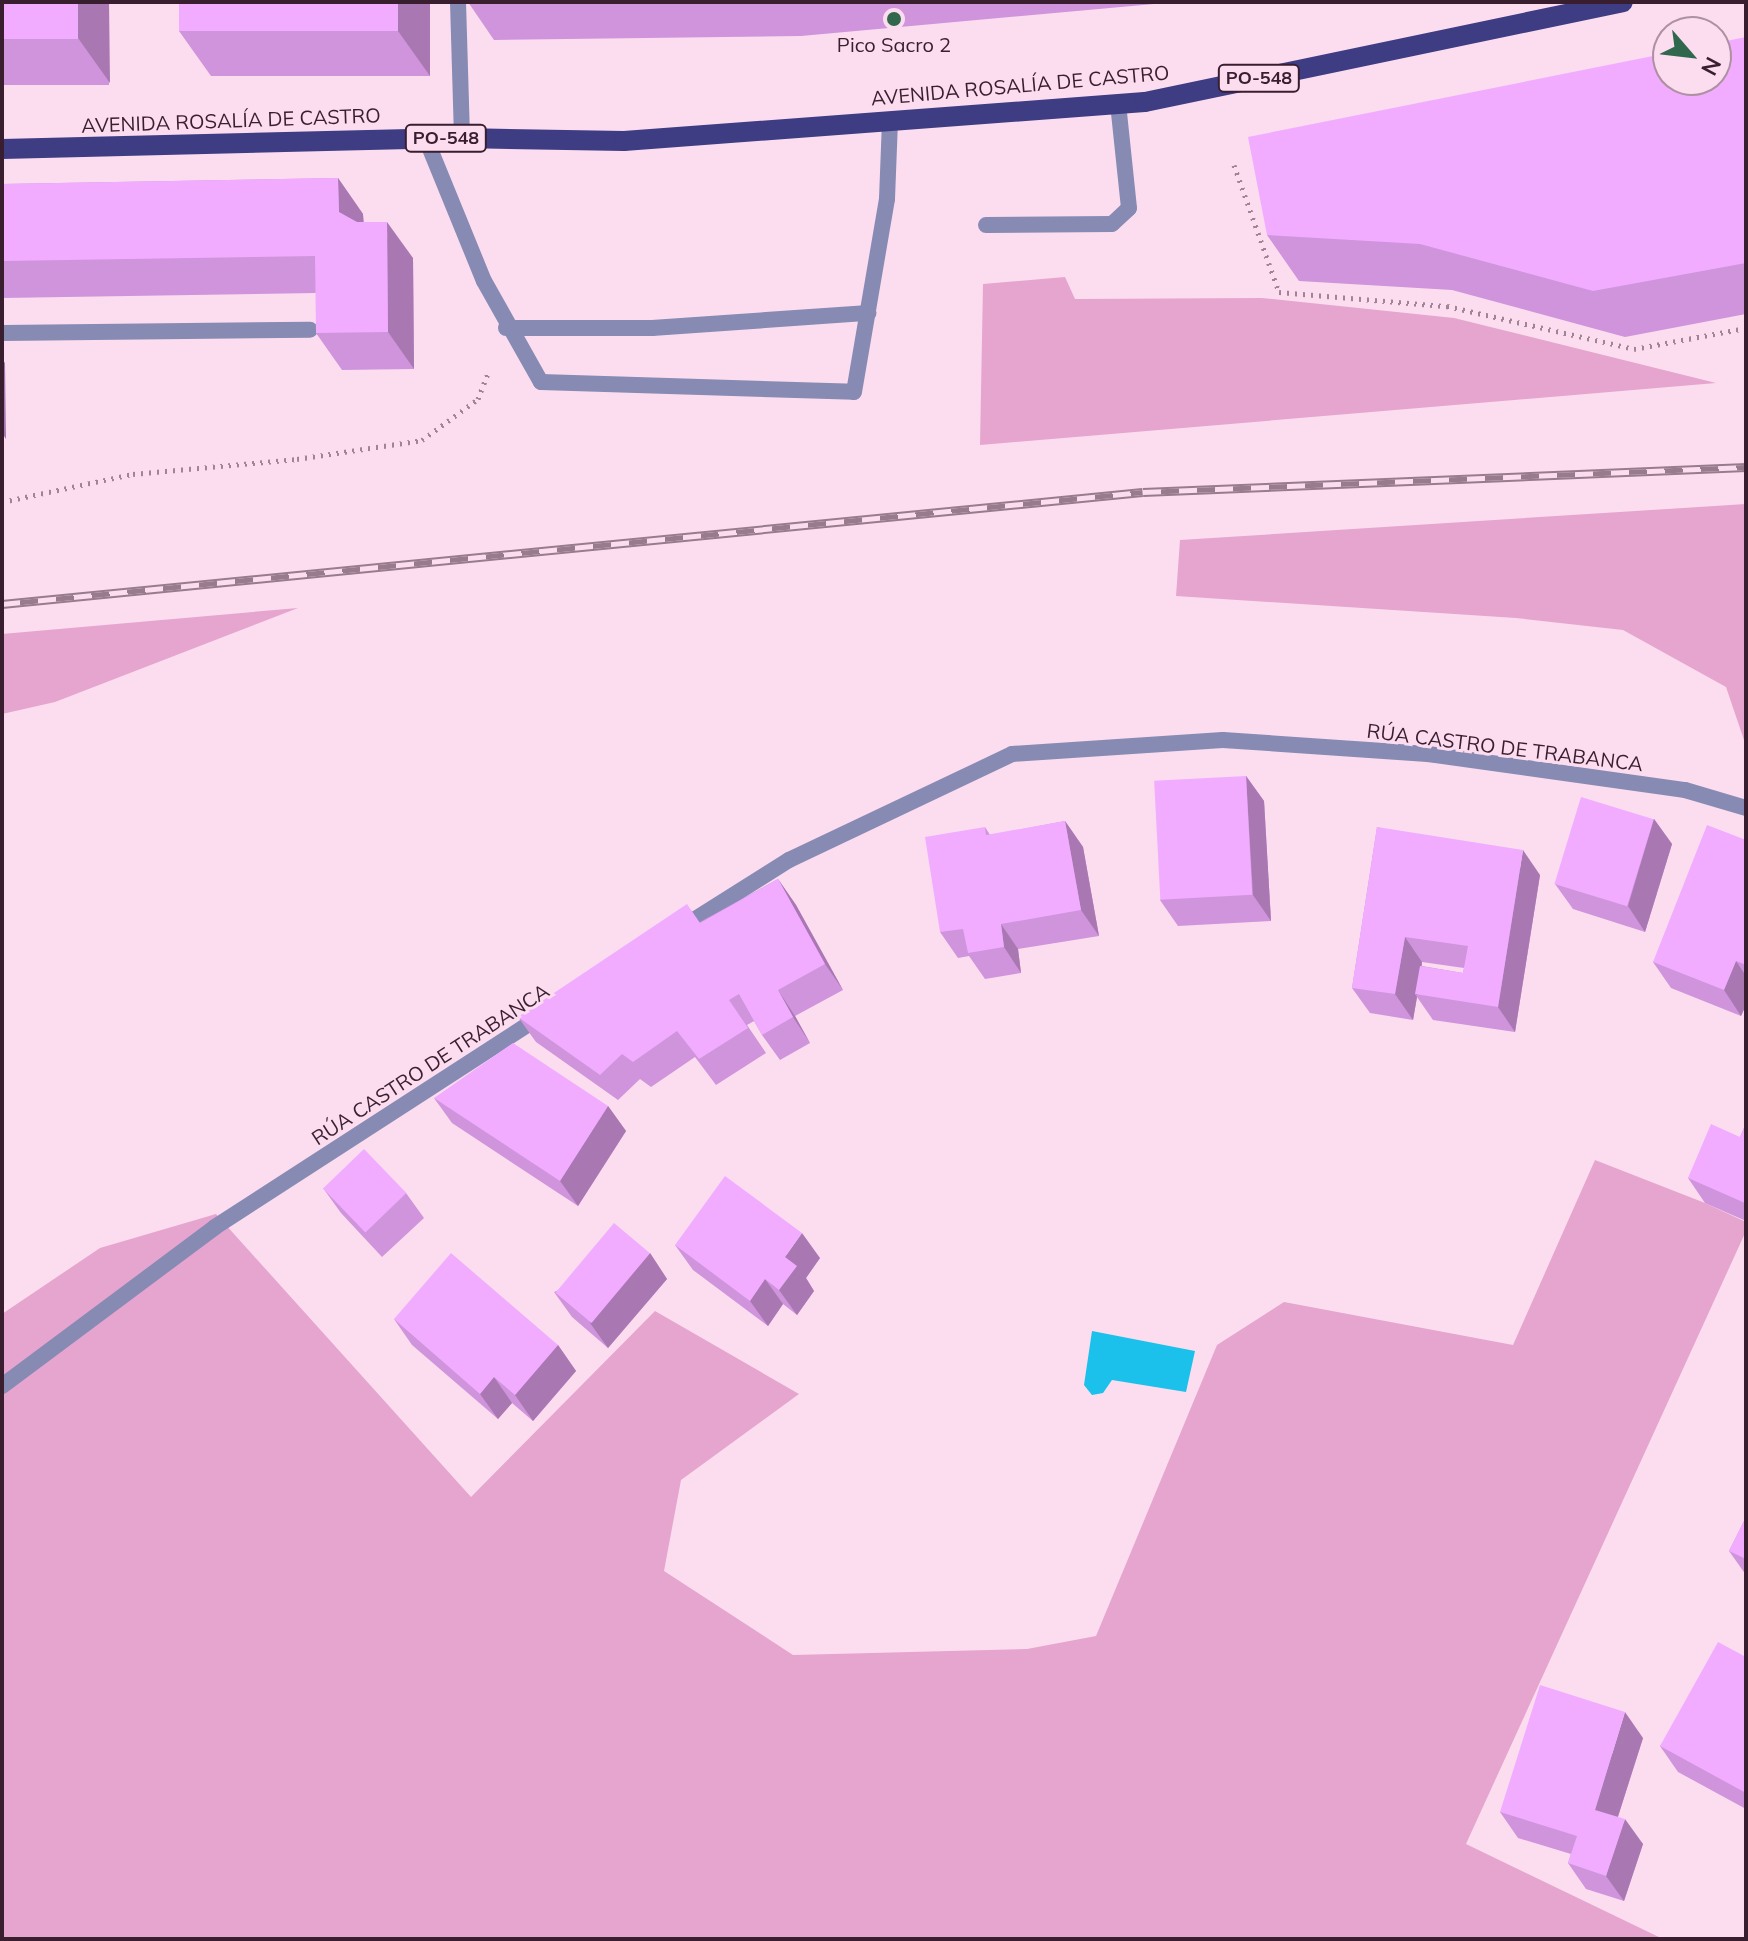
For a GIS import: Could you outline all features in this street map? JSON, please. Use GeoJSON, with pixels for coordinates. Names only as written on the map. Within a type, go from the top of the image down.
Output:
{"type":"FeatureCollection","features":[{"type":"Feature","properties":{"kind":"main road","name":"AVENIDA ROSALÍA DE CASTRO"},"geometry":{"type":"LineString","coordinates":[[2,149],[462,138],[624,141],[1118,104],[1623,2]]}},
{"type":"Feature","properties":{"kind":"street"},"geometry":{"type":"LineString","coordinates":[[458,2],[462,138]]}},
{"type":"Feature","properties":{"kind":"street"},"geometry":{"type":"LineString","coordinates":[[986,225],[1112,224],[1129,208],[1118,104]]}},
{"type":"Feature","properties":{"kind":"street"},"geometry":{"type":"LineString","coordinates":[[426,139],[506,328],[541,382],[854,392],[887,199],[890,122]]}},
{"type":"Feature","properties":{"kind":"street"},"geometry":{"type":"LineString","coordinates":[[506,328],[652,328],[868,313]]}},
{"type":"Feature","properties":{"kind":"street"},"geometry":{"type":"LineString","coordinates":[[2,333],[310,330]]}},
{"type":"Feature","properties":{"kind":"street","name":"RÚA CASTRO DE TRABANCA"},"geometry":{"type":"LineString","coordinates":[[660,941],[789,860],[1012,754],[1223,740],[1412,752],[1685,790],[1746,808]]}},
{"type":"Feature","properties":{"kind":"street","name":"RÚA CASTRO DE TRABANCA"},"geometry":{"type":"LineString","coordinates":[[2,1386],[215,1227],[556,1006]]}},
{"type":"Feature","properties":{"kind":"path"},"geometry":{"type":"LineString","coordinates":[[1234,165],[1279,292],[1447,306],[1634,349],[1746,328]]}},
{"type":"Feature","properties":{"kind":"path"},"geometry":{"type":"LineString","coordinates":[[2,502],[133,474],[297,459],[422,440],[478,399],[506,328]]}},
{"type":"Feature","properties":{"kind":"shaded area"},"geometry":{"type":"Polygon","coordinates":[[[1065,277],[1075,299],[1262,298],[1454,318],[1716,383],[980,445],[983,284],[1065,277]]]}},
{"type":"Feature","properties":{"kind":"shaded area"},"geometry":{"type":"Polygon","coordinates":[[[1746,504],[1746,746],[1726,687],[1623,630],[1516,618],[1176,596],[1180,540],[1746,504]]]}},
{"type":"Feature","properties":{"kind":"shaded area"},"geometry":{"type":"Polygon","coordinates":[[[298,608],[55,702],[2,714],[2,634],[298,608]]]}},
{"type":"Feature","properties":{"kind":"shaded area"},"geometry":{"type":"Polygon","coordinates":[[[1595,1160],[1746,1222],[1746,1231],[1466,1844],[1663,1939],[2,1939],[2,1314],[100,1248],[216,1214],[471,1497],[655,1311],[799,1394],[681,1480],[664,1571],[793,1655],[1027,1649],[1096,1636],[1217,1345],[1284,1302],[1513,1345],[1595,1160]]]}},
{"type":"Feature","properties":{"kind":"water"},"geometry":{"type":"Polygon","coordinates":[[[1092,1331],[1195,1351],[1186,1392],[1112,1380],[1103,1393],[1092,1395],[1084,1385],[1092,1331]]]}},
{"type":"Feature","properties":{"kind":"building"},"geometry":{"type":"Polygon","coordinates":[[[2,2],[78,2],[78,39],[2,39],[2,2]]]}},
{"type":"Feature","properties":{"kind":"building"},"geometry":{"type":"Polygon","coordinates":[[[179,2],[398,2],[398,31],[179,31],[179,2]]]}},
{"type":"Feature","properties":{"kind":"building"},"geometry":{"type":"Polygon","coordinates":[[[468,2],[602,2],[468,4],[468,2]]]}},
{"type":"Feature","properties":{"kind":"building"},"geometry":{"type":"Polygon","coordinates":[[[1746,37],[1746,263],[1593,291],[1420,244],[1267,235],[1248,137],[1652,56],[1652,96],[1732,96],[1732,40],[1746,37]]]}},
{"type":"Feature","properties":{"kind":"building"},"geometry":{"type":"Polygon","coordinates":[[[338,178],[339,212],[357,222],[387,222],[388,332],[316,333],[315,256],[2,261],[2,184],[338,178]]]}},
{"type":"Feature","properties":{"kind":"building"},"geometry":{"type":"Polygon","coordinates":[[[1246,776],[1252,895],[1160,900],[1154,781],[1246,776]]]}},
{"type":"Feature","properties":{"kind":"building"},"geometry":{"type":"Polygon","coordinates":[[[1581,797],[1654,819],[1627,906],[1554,884],[1581,797]]]}},
{"type":"Feature","properties":{"kind":"building"},"geometry":{"type":"Polygon","coordinates":[[[1065,821],[1081,910],[1001,924],[1004,947],[968,953],[963,929],[940,932],[925,837],[985,827],[986,835],[1065,821]]]}},
{"type":"Feature","properties":{"kind":"building"},"geometry":{"type":"Polygon","coordinates":[[[1707,825],[1746,840],[1746,965],[1736,961],[1724,990],[1653,962],[1707,825]]]}},
{"type":"Feature","properties":{"kind":"building"},"geometry":{"type":"Polygon","coordinates":[[[1377,827],[1523,850],[1498,1007],[1415,994],[1420,966],[1463,973],[1468,946],[1405,937],[1395,994],[1352,988],[1377,827]]]}},
{"type":"Feature","properties":{"kind":"building"},"geometry":{"type":"Polygon","coordinates":[[[778,879],[825,964],[778,990],[793,1017],[762,1035],[739,994],[729,1000],[748,1028],[699,1059],[677,1031],[633,1062],[622,1054],[600,1075],[518,1017],[687,904],[700,923],[778,879]]]}},
{"type":"Feature","properties":{"kind":"building"},"geometry":{"type":"Polygon","coordinates":[[[513,1043],[608,1106],[560,1181],[434,1098],[513,1043]]]}},
{"type":"Feature","properties":{"kind":"building"},"geometry":{"type":"Polygon","coordinates":[[[1711,1124],[1740,1137],[1746,1124],[1745,1203],[1688,1178],[1711,1124]]]}},
{"type":"Feature","properties":{"kind":"building"},"geometry":{"type":"Polygon","coordinates":[[[364,1149],[406,1193],[365,1232],[323,1189],[364,1149]]]}},
{"type":"Feature","properties":{"kind":"building"},"geometry":{"type":"Polygon","coordinates":[[[725,1176],[802,1233],[785,1257],[797,1266],[779,1290],[765,1279],[750,1301],[675,1245],[725,1176]]]}},
{"type":"Feature","properties":{"kind":"building"},"geometry":{"type":"Polygon","coordinates":[[[614,1223],[650,1253],[592,1323],[556,1293],[614,1223]]]}},
{"type":"Feature","properties":{"kind":"building"},"geometry":{"type":"Polygon","coordinates":[[[451,1253],[558,1345],[515,1395],[494,1377],[480,1394],[394,1319],[451,1253]]]}},
{"type":"Feature","properties":{"kind":"building"},"geometry":{"type":"Polygon","coordinates":[[[1746,1517],[1746,1559],[1729,1551],[1746,1517]]]}},
{"type":"Feature","properties":{"kind":"building"},"geometry":{"type":"Polygon","coordinates":[[[1718,1642],[1746,1657],[1746,1793],[1660,1746],[1718,1642]]]}},
{"type":"Feature","properties":{"kind":"building"},"geometry":{"type":"Polygon","coordinates":[[[1540,1685],[1625,1712],[1595,1810],[1625,1819],[1606,1876],[1568,1863],[1577,1836],[1500,1812],[1540,1685]]]}},
{"type":"Feature","properties":{"kind":"railway"},"geometry":{"type":"LineString","coordinates":[[2,604],[1143,492],[1746,467]]}},
{"type":"Feature","properties":{"kind":"place","name":"Pico Sacro 2"},"geometry":{"type":"Point","coordinates":[894,19]}}]}
